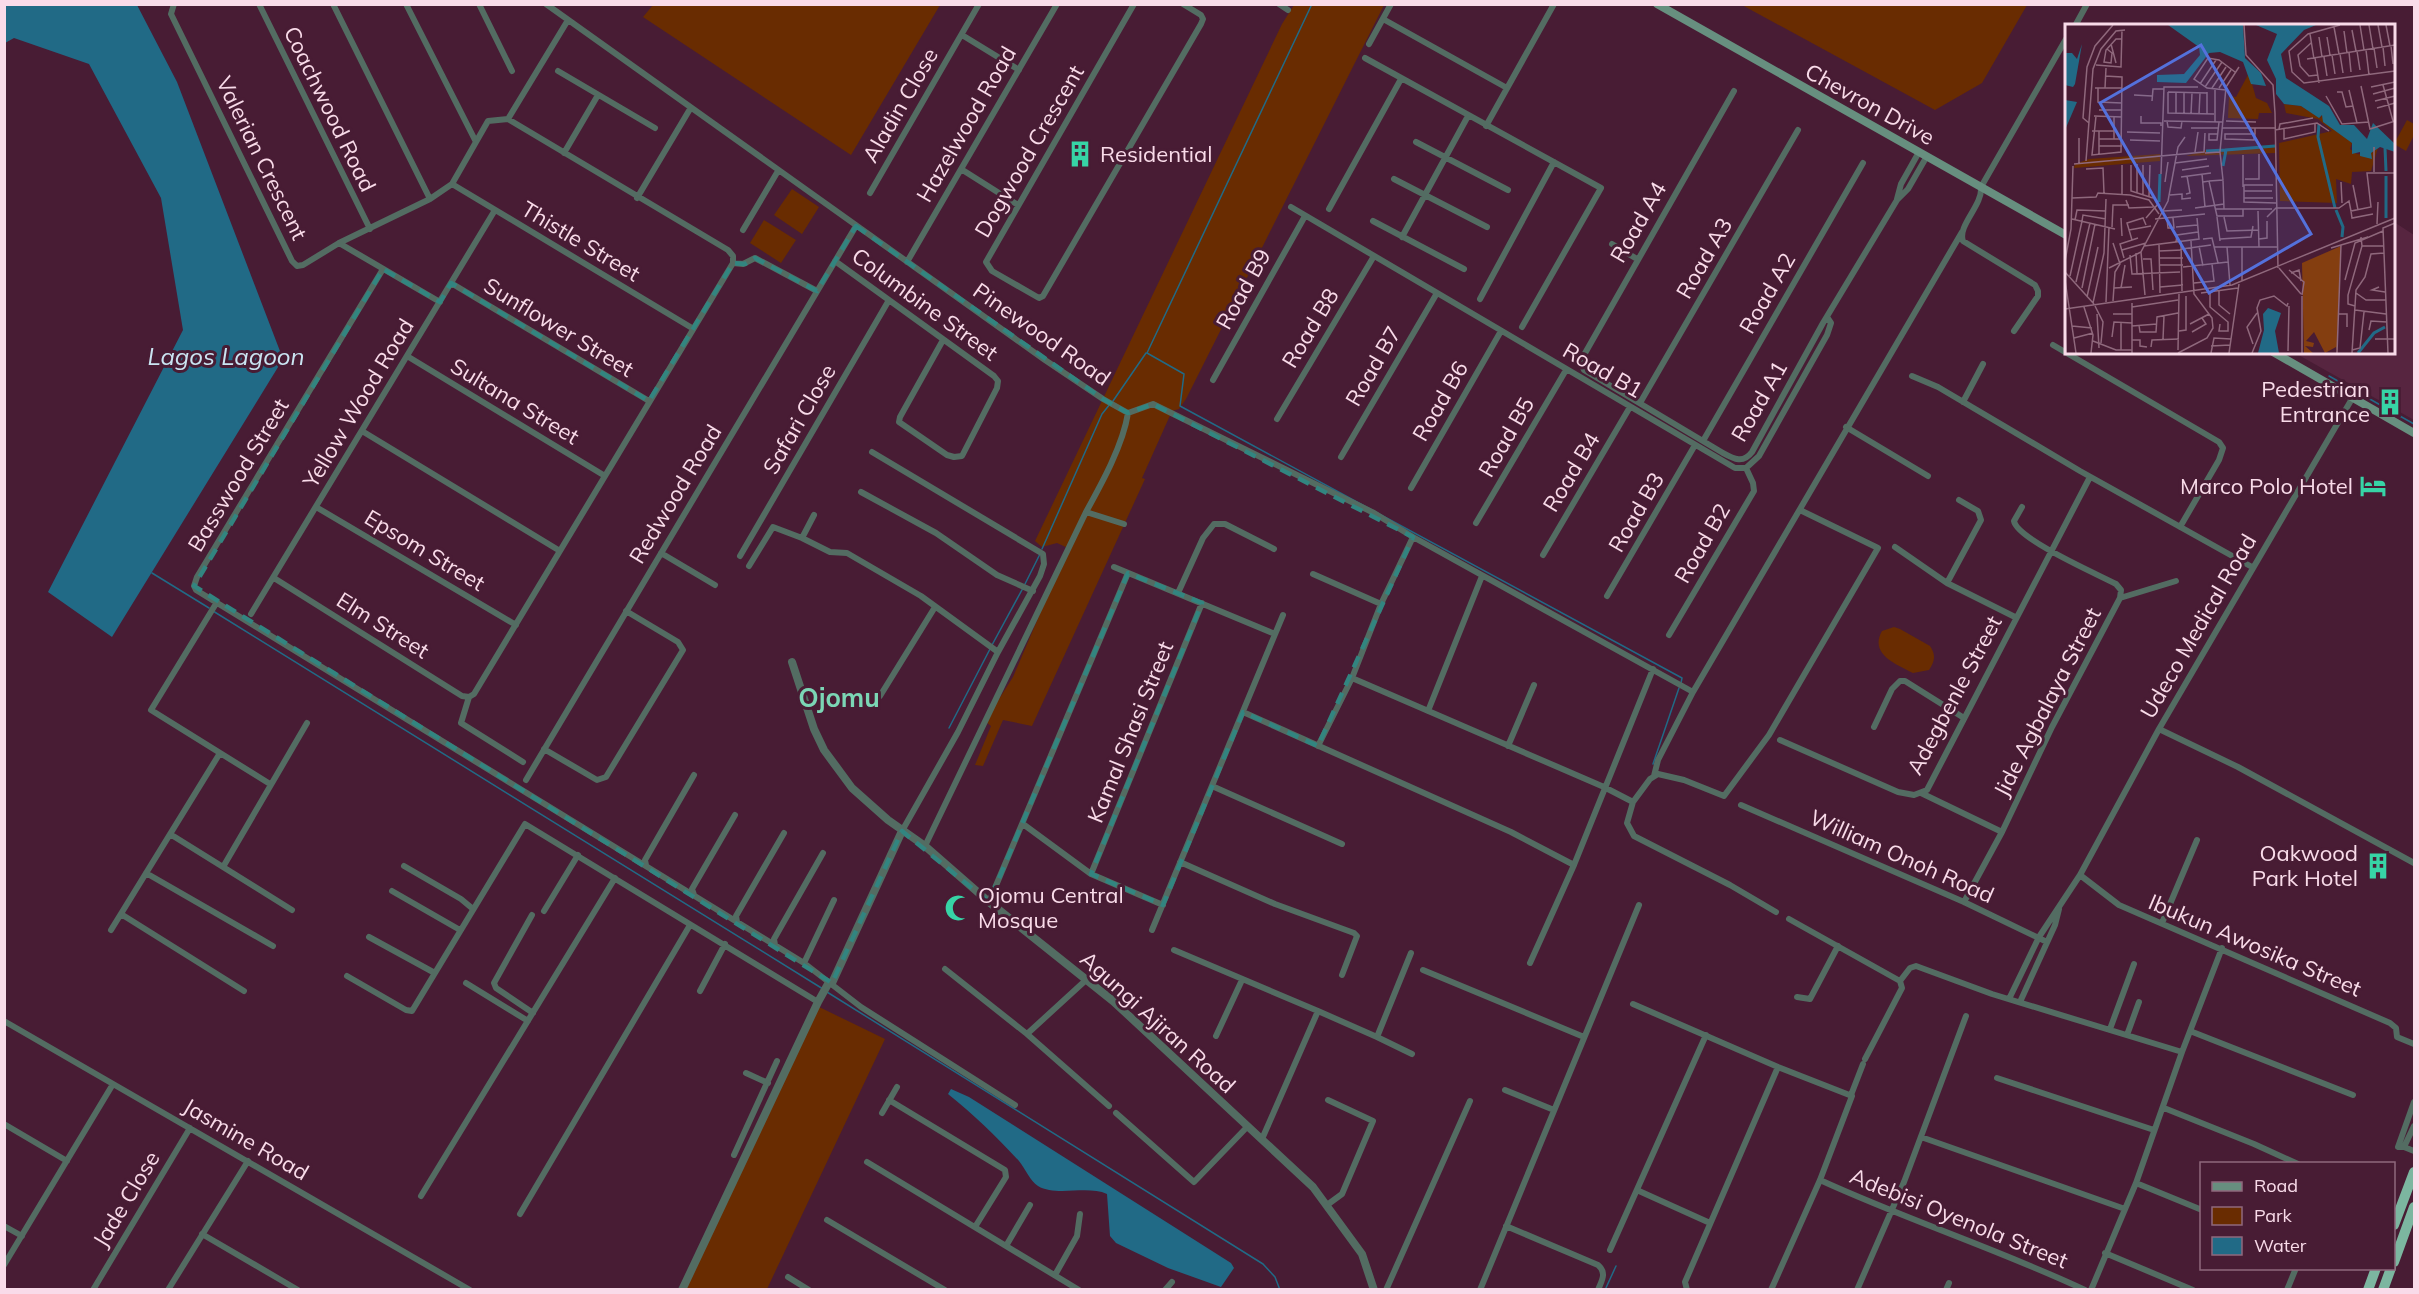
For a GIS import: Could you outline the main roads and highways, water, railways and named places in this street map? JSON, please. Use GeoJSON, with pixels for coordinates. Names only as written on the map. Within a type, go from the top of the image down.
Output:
{"type":"FeatureCollection","features":[{"type":"Feature","properties":{"kind":"highway"},"geometry":{"type":"LineString","coordinates":[[2395,1222],[2415,1172]]}},
{"type":"Feature","properties":{"kind":"highway"},"geometry":{"type":"LineString","coordinates":[[2395,1259],[2415,1207]]}},
{"type":"Feature","properties":{"kind":"highway"},"geometry":{"type":"LineString","coordinates":[[2369,1287],[2376,1270]]}},
{"type":"Feature","properties":{"kind":"highway"},"geometry":{"type":"LineString","coordinates":[[2383,1290],[2391,1270]]}},
{"type":"Feature","properties":{"kind":"main road","name":"Chevron Drive"},"geometry":{"type":"LineString","coordinates":[[1657,4],[2065,234]]}},
{"type":"Feature","properties":{"kind":"main road"},"geometry":{"type":"LineString","coordinates":[[2277,354],[2415,433]]}},
{"type":"Feature","properties":{"kind":"water","name":"Lagos Lagoon"},"geometry":{"type":"Polygon","coordinates":[[[5,4],[137,5],[177,82],[283,359],[112,637],[48,592],[183,330],[161,198],[89,64],[14,38],[5,43],[5,4]]]}},
{"type":"Feature","properties":{"kind":"water"},"geometry":{"type":"Polygon","coordinates":[[[951,1089],[969,1097],[1231,1263],[1234,1268],[1221,1287],[1168,1268],[1116,1243],[1110,1236],[1107,1194],[1090,1190],[1054,1191],[1038,1186],[1002,1143],[948,1094],[951,1089]]]}},
{"type":"Feature","properties":{"kind":"waterway"},"geometry":{"type":"LineString","coordinates":[[1312,4],[1147,353],[1184,374],[1180,406],[1682,678],[1681,683]]}},
{"type":"Feature","properties":{"kind":"waterway"},"geometry":{"type":"LineString","coordinates":[[1113,401],[1146,353]]}},
{"type":"Feature","properties":{"kind":"waterway"},"geometry":{"type":"LineString","coordinates":[[2329,376],[2414,424]]}},
{"type":"Feature","properties":{"kind":"waterway"},"geometry":{"type":"LineString","coordinates":[[1042,549],[1102,414],[1110,404]]}},
{"type":"Feature","properties":{"kind":"waterway"},"geometry":{"type":"LineString","coordinates":[[1025,584],[1040,554]]}},
{"type":"Feature","properties":{"kind":"waterway"},"geometry":{"type":"LineString","coordinates":[[152,573],[209,608]]}},
{"type":"Feature","properties":{"kind":"waterway"},"geometry":{"type":"LineString","coordinates":[[992,645],[1023,588]]}},
{"type":"Feature","properties":{"kind":"waterway"},"geometry":{"type":"LineString","coordinates":[[213,611],[823,989]]}},
{"type":"Feature","properties":{"kind":"waterway"},"geometry":{"type":"LineString","coordinates":[[949,728],[990,649]]}},
{"type":"Feature","properties":{"kind":"waterway"},"geometry":{"type":"LineString","coordinates":[[1653,764],[1679,688]]}},
{"type":"Feature","properties":{"kind":"waterway"},"geometry":{"type":"LineString","coordinates":[[827,992],[1263,1264],[1275,1277],[1280,1290]]}},
{"type":"Feature","properties":{"kind":"waterway"},"geometry":{"type":"LineString","coordinates":[[1605,1290],[1616,1266]]}},
{"type":"Feature","properties":{"kind":"place","name":"Residential"},"geometry":{"type":"Point","coordinates":[1080,154]}},
{"type":"Feature","properties":{"kind":"place","name":"Pedestrian Entrance"},"geometry":{"type":"Point","coordinates":[2390,402]}},
{"type":"Feature","properties":{"kind":"place","name":"Marco Polo Hotel"},"geometry":{"type":"Point","coordinates":[2373,486]}},
{"type":"Feature","properties":{"kind":"place","name":"Oakwood Park Hotel"},"geometry":{"type":"Point","coordinates":[2378,866]}},
{"type":"Feature","properties":{"kind":"place","name":"Ojomu Central Mosque"},"geometry":{"type":"Point","coordinates":[958,908]}},
{"type":"Feature","properties":{"kind":"district","name":"Ojomu"},"geometry":{"type":"Point","coordinates":[839,698]}}]}
